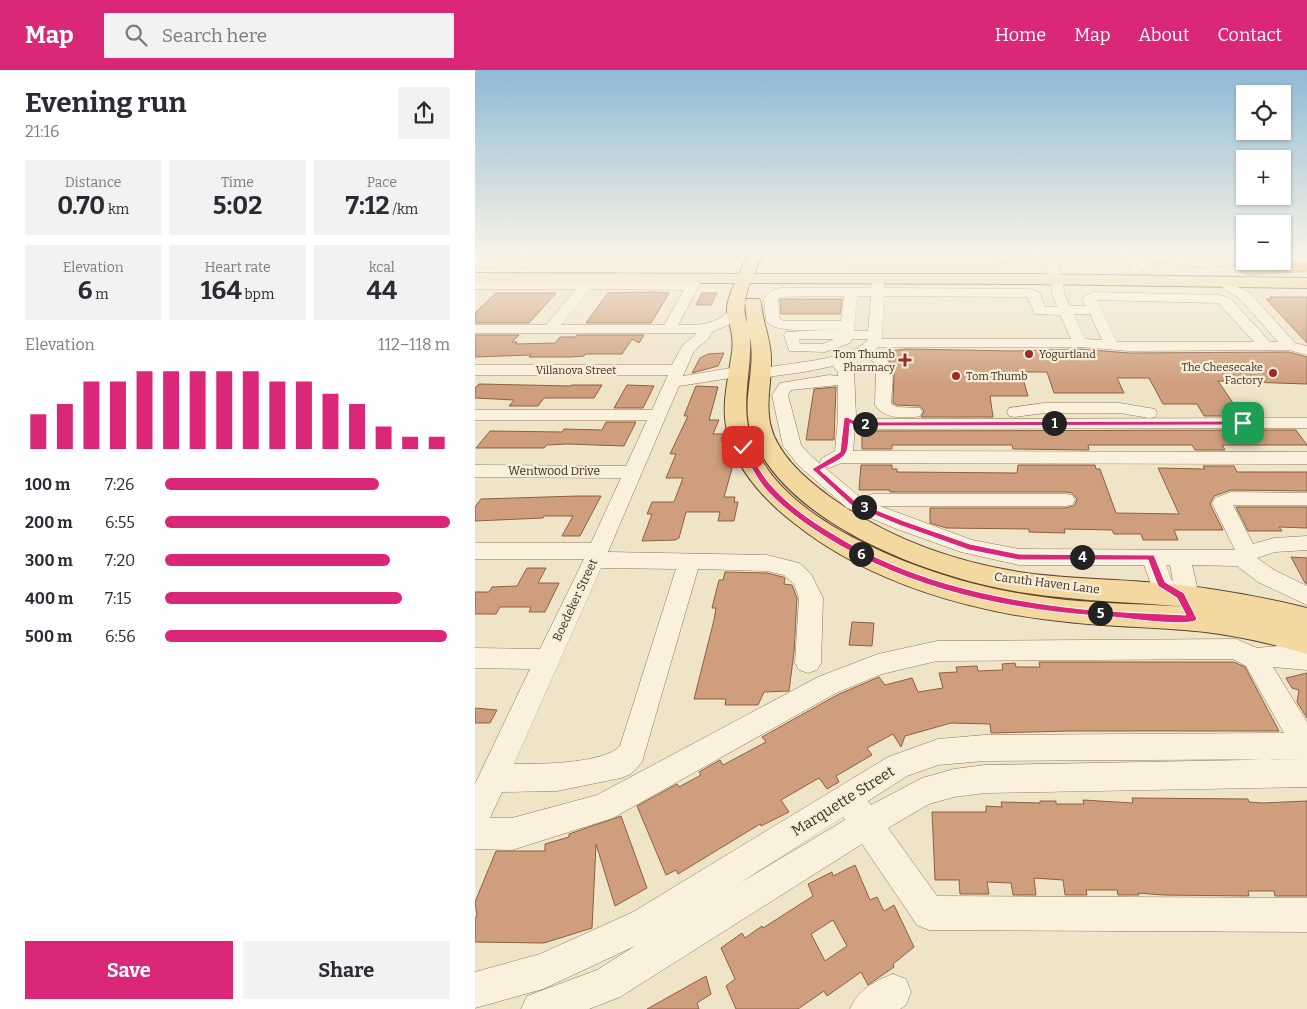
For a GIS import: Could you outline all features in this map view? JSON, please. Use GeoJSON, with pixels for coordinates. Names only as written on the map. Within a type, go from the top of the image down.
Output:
{"type":"FeatureCollection","features":[{"type":"Feature","properties":{"kind":"main road"},"geometry":{"type":"LineString","coordinates":[[735,312],[744,296]]}},
{"type":"Feature","properties":{"kind":"main road","name":"Caruth Haven Lane"},"geometry":{"type":"LineString","coordinates":[[754,296],[753,311],[760,340],[747,370],[737,428],[743,447],[766,484],[789,506],[810,523],[848,547],[926,581],[998,600],[1065,611],[1187,607],[1264,608],[1307,619]]}},
{"type":"Feature","properties":{"kind":"main road","name":"Caruth Haven Lane"},"geometry":{"type":"LineString","coordinates":[[735,312],[747,370]]}},
{"type":"Feature","properties":{"kind":"main road","name":"Caruth Haven Lane"},"geometry":{"type":"LineString","coordinates":[[1187,607],[1307,642]]}},
{"type":"Feature","properties":{"kind":"street"},"geometry":{"type":"LineString","coordinates":[[550,329],[579,296]]}},
{"type":"Feature","properties":{"kind":"street"},"geometry":{"type":"LineString","coordinates":[[669,329],[687,296]]}},
{"type":"Feature","properties":{"kind":"street"},"geometry":{"type":"LineString","coordinates":[[773,296],[771,298],[773,321],[775,324],[847,330],[871,342],[1291,346],[1306,352]]}},
{"type":"Feature","properties":{"kind":"street"},"geometry":{"type":"LineString","coordinates":[[847,330],[851,296]]}},
{"type":"Feature","properties":{"kind":"street"},"geometry":{"type":"LineString","coordinates":[[876,296],[871,342],[881,360],[883,369],[883,405],[885,408],[895,412],[1027,412],[1044,408],[1119,408],[1154,413],[1307,413]]}},
{"type":"Feature","properties":{"kind":"street"},"geometry":{"type":"LineString","coordinates":[[1034,296],[1052,343]]}},
{"type":"Feature","properties":{"kind":"street"},"geometry":{"type":"LineString","coordinates":[[1058,296],[1080,343]]}},
{"type":"Feature","properties":{"kind":"street"},"geometry":{"type":"LineString","coordinates":[[1111,345],[1089,298],[1093,296],[1219,298],[1225,301],[1266,346]]}},
{"type":"Feature","properties":{"kind":"street"},"geometry":{"type":"LineString","coordinates":[[1245,296],[1291,346]]}},
{"type":"Feature","properties":{"kind":"street"},"geometry":{"type":"LineString","coordinates":[[1040,311],[1095,310]]}},
{"type":"Feature","properties":{"kind":"street"},"geometry":{"type":"LineString","coordinates":[[475,331],[705,330],[725,321],[735,312]]}},
{"type":"Feature","properties":{"kind":"street"},"geometry":{"type":"LineString","coordinates":[[475,331],[550,329],[705,330]]}},
{"type":"Feature","properties":{"kind":"street","name":"Boedeker Street"},"geometry":{"type":"LineString","coordinates":[[477,815],[687,349],[703,336],[705,330]]}},
{"type":"Feature","properties":{"kind":"street"},"geometry":{"type":"LineString","coordinates":[[747,370],[774,364],[800,368],[836,360],[871,342]]}},
{"type":"Feature","properties":{"kind":"street"},"geometry":{"type":"LineString","coordinates":[[815,469],[839,457],[844,452],[847,418],[847,381],[846,371],[836,360]]}},
{"type":"Feature","properties":{"kind":"street","name":"Villanova Street"},"geometry":{"type":"LineString","coordinates":[[475,370],[675,376],[747,370]]}},
{"type":"Feature","properties":{"kind":"street"},"geometry":{"type":"LineString","coordinates":[[847,381],[829,380],[786,386],[780,395],[792,446],[805,461],[854,503],[901,523],[969,547],[1019,557],[1151,558],[1245,556],[1274,545],[1307,543]]}},
{"type":"Feature","properties":{"kind":"street"},"geometry":{"type":"LineString","coordinates":[[475,415],[658,415]]}},
{"type":"Feature","properties":{"kind":"street"},"geometry":{"type":"LineString","coordinates":[[847,418],[855,424],[1307,422]]}},
{"type":"Feature","properties":{"kind":"street"},"geometry":{"type":"LineString","coordinates":[[839,457],[1307,458]]}},
{"type":"Feature","properties":{"kind":"street","name":"Wentwood Drive"},"geometry":{"type":"LineString","coordinates":[[475,472],[632,472]]}},
{"type":"Feature","properties":{"kind":"street"},"geometry":{"type":"LineString","coordinates":[[1307,499],[1231,498],[1221,503],[1245,556],[1266,576],[1307,596]]}},
{"type":"Feature","properties":{"kind":"street"},"geometry":{"type":"LineString","coordinates":[[862,507],[872,500],[1065,500]]}},
{"type":"Feature","properties":{"kind":"street"},"geometry":{"type":"LineString","coordinates":[[475,551],[595,556],[637,561],[767,563],[791,569],[803,580],[811,598],[808,663]]}},
{"type":"Feature","properties":{"kind":"street"},"geometry":{"type":"LineString","coordinates":[[1179,557],[1186,586],[1187,607]]}},
{"type":"Feature","properties":{"kind":"street"},"geometry":{"type":"LineString","coordinates":[[1151,558],[1161,584],[1187,607]]}},
{"type":"Feature","properties":{"kind":"street"},"geometry":{"type":"LineString","coordinates":[[494,778],[557,777],[621,765],[632,753],[689,561]]}},
{"type":"Feature","properties":{"kind":"street"},"geometry":{"type":"LineString","coordinates":[[477,815],[512,834],[602,808],[827,686],[887,662],[937,651],[1236,649],[1255,658],[1278,656],[1307,660]]}},
{"type":"Feature","properties":{"kind":"street"},"geometry":{"type":"LineString","coordinates":[[475,658],[548,658]]}},
{"type":"Feature","properties":{"kind":"street"},"geometry":{"type":"LineString","coordinates":[[1255,658],[1307,753]]}},
{"type":"Feature","properties":{"kind":"street","name":"Marquette Street"},"geometry":{"type":"LineString","coordinates":[[475,990],[543,971],[645,924],[857,812],[953,783],[1067,762],[1307,753]]}},
{"type":"Feature","properties":{"kind":"street"},"geometry":{"type":"LineString","coordinates":[[857,812],[929,913],[1307,915]]}},
{"type":"Feature","properties":{"kind":"street","name":"Marquette Street"},"geometry":{"type":"LineString","coordinates":[[540,1009],[607,984],[857,812]]}},
{"type":"Feature","properties":{"kind":"building"},"geometry":{"type":"Polygon","coordinates":[[[493,296],[553,296],[529,323],[475,323],[475,313],[493,296]]]}},
{"type":"Feature","properties":{"kind":"building"},"geometry":{"type":"Polygon","coordinates":[[[606,296],[667,296],[651,323],[586,323],[606,296]]]}},
{"type":"Feature","properties":{"kind":"building"},"geometry":{"type":"Polygon","coordinates":[[[701,296],[716,296],[711,305],[696,305],[701,296]]]}},
{"type":"Feature","properties":{"kind":"building"},"geometry":{"type":"Polygon","coordinates":[[[1270,297],[1307,297],[1307,343],[1266,299],[1272,299],[1270,297]]]}},
{"type":"Feature","properties":{"kind":"building"},"geometry":{"type":"Polygon","coordinates":[[[780,299],[842,299],[840,314],[781,314],[780,299]]]}},
{"type":"Feature","properties":{"kind":"building"},"geometry":{"type":"Polygon","coordinates":[[[475,335],[519,335],[512,342],[517,342],[516,344],[555,343],[560,337],[575,337],[577,335],[644,335],[639,343],[632,339],[622,354],[585,354],[584,356],[572,357],[529,357],[531,355],[475,357],[475,335]]]}},
{"type":"Feature","properties":{"kind":"building"},"geometry":{"type":"Polygon","coordinates":[[[906,349],[1014,351],[1080,349],[1129,353],[1289,352],[1307,357],[1307,384],[1218,381],[1242,416],[1204,416],[1197,404],[1163,404],[1149,378],[1117,378],[1124,393],[1054,393],[1047,372],[1021,372],[1028,396],[990,396],[993,417],[921,417],[924,411],[920,406],[897,405],[893,403],[894,373],[889,360],[890,351],[906,349]]]}},
{"type":"Feature","properties":{"kind":"building"},"geometry":{"type":"Polygon","coordinates":[[[724,353],[718,366],[692,373],[700,358],[708,354],[724,353]]]}},
{"type":"Feature","properties":{"kind":"building"},"geometry":{"type":"Polygon","coordinates":[[[479,384],[602,385],[594,398],[544,398],[538,406],[509,406],[514,400],[475,398],[475,388],[479,384]]]}},
{"type":"Feature","properties":{"kind":"building"},"geometry":{"type":"Polygon","coordinates":[[[627,385],[654,386],[643,408],[614,408],[627,385]]]}},
{"type":"Feature","properties":{"kind":"building"},"geometry":{"type":"Polygon","coordinates":[[[696,386],[718,387],[709,420],[719,420],[713,434],[723,434],[721,440],[733,465],[724,497],[735,497],[734,502],[738,502],[734,521],[718,521],[720,512],[686,512],[679,538],[675,540],[642,541],[652,514],[647,514],[652,502],[674,502],[683,478],[666,478],[676,454],[670,454],[688,416],[684,416],[696,386]]]}},
{"type":"Feature","properties":{"kind":"building"},"geometry":{"type":"Polygon","coordinates":[[[836,387],[834,440],[806,440],[814,389],[836,387]]]}},
{"type":"Feature","properties":{"kind":"building"},"geometry":{"type":"Polygon","coordinates":[[[606,422],[636,422],[624,446],[567,444],[547,445],[544,448],[476,448],[490,431],[562,432],[564,429],[602,430],[606,422]]]}},
{"type":"Feature","properties":{"kind":"building"},"geometry":{"type":"Polygon","coordinates":[[[1296,430],[1307,445],[1222,445],[1225,450],[1195,450],[1192,445],[1088,445],[1089,450],[1013,449],[1012,445],[892,445],[892,449],[862,449],[862,431],[1296,430]]]}},
{"type":"Feature","properties":{"kind":"building"},"geometry":{"type":"Polygon","coordinates":[[[861,465],[892,465],[892,469],[897,469],[897,472],[1017,473],[1018,465],[1095,465],[1096,469],[1100,469],[1116,513],[1179,514],[1158,468],[1205,469],[1203,466],[1234,466],[1237,472],[1307,472],[1307,491],[1231,490],[1214,496],[1210,504],[1223,530],[1174,530],[1178,540],[1143,540],[1141,534],[1114,534],[1112,530],[1064,529],[1065,533],[1029,532],[1029,529],[946,528],[930,523],[930,508],[1065,508],[1074,506],[1077,499],[1072,493],[1065,492],[890,492],[890,490],[859,490],[861,465]]]}},
{"type":"Feature","properties":{"kind":"building"},"geometry":{"type":"Polygon","coordinates":[[[601,496],[580,536],[562,536],[573,516],[475,521],[475,507],[481,499],[601,496]]]}},
{"type":"Feature","properties":{"kind":"building"},"geometry":{"type":"Polygon","coordinates":[[[1236,507],[1307,507],[1307,528],[1279,527],[1282,531],[1248,531],[1236,507]]]}},
{"type":"Feature","properties":{"kind":"building"},"geometry":{"type":"Polygon","coordinates":[[[1291,557],[1307,558],[1307,584],[1305,583],[1291,557]]]}},
{"type":"Feature","properties":{"kind":"building"},"geometry":{"type":"Polygon","coordinates":[[[527,568],[546,568],[538,583],[559,583],[545,612],[529,612],[531,607],[500,607],[496,614],[475,614],[475,592],[489,592],[492,587],[517,586],[527,568]]]}},
{"type":"Feature","properties":{"kind":"building"},"geometry":{"type":"Polygon","coordinates":[[[725,572],[767,573],[783,577],[785,578],[784,584],[792,585],[797,598],[794,652],[789,691],[764,692],[758,705],[725,705],[726,699],[694,699],[714,620],[716,608],[712,608],[719,580],[723,580],[725,572]]]}},
{"type":"Feature","properties":{"kind":"building"},"geometry":{"type":"Polygon","coordinates":[[[852,622],[874,623],[872,646],[849,645],[852,622]]]}},
{"type":"Feature","properties":{"kind":"building"},"geometry":{"type":"Polygon","coordinates":[[[1039,662],[1234,662],[1245,667],[1279,731],[991,733],[990,724],[951,723],[905,736],[901,747],[893,734],[867,748],[872,755],[836,776],[839,782],[827,789],[819,778],[781,800],[789,812],[761,826],[760,824],[678,874],[676,870],[666,875],[637,806],[677,784],[679,787],[701,775],[699,772],[720,760],[723,765],[766,742],[762,737],[837,695],[879,677],[885,685],[912,678],[918,692],[943,688],[939,673],[957,672],[956,667],[977,666],[978,671],[1003,670],[1002,664],[1015,663],[1016,667],[1040,667],[1039,662]]]}},
{"type":"Feature","properties":{"kind":"building"},"geometry":{"type":"Polygon","coordinates":[[[1307,673],[1307,718],[1297,702],[1299,690],[1292,688],[1286,678],[1307,673]]]}},
{"type":"Feature","properties":{"kind":"building"},"geometry":{"type":"Polygon","coordinates":[[[475,708],[497,710],[490,723],[475,723],[475,708]]]}},
{"type":"Feature","properties":{"kind":"building"},"geometry":{"type":"Polygon","coordinates":[[[1132,798],[1248,799],[1249,802],[1263,803],[1307,801],[1307,896],[1275,896],[1274,891],[1248,891],[1249,896],[1138,893],[1139,895],[1118,895],[1117,890],[1086,890],[1087,895],[1065,895],[1063,880],[1034,878],[1036,895],[1013,895],[1011,883],[987,882],[989,894],[960,894],[959,880],[935,880],[932,812],[986,812],[986,806],[1002,807],[1001,802],[1040,803],[1040,801],[1056,801],[1056,804],[1084,804],[1083,800],[1133,803],[1132,798]]]}},
{"type":"Feature","properties":{"kind":"building"},"geometry":{"type":"Polygon","coordinates":[[[621,816],[647,888],[615,906],[596,844],[592,928],[544,943],[475,942],[475,919],[477,915],[475,902],[496,851],[545,851],[545,844],[569,837],[569,834],[621,816]]]}},
{"type":"Feature","properties":{"kind":"building"},"geometry":{"type":"Polygon","coordinates":[[[855,865],[870,900],[877,897],[884,911],[894,905],[914,947],[893,964],[894,967],[868,985],[861,972],[827,996],[824,991],[798,1009],[736,1009],[726,986],[735,979],[721,948],[742,933],[745,938],[762,926],[763,928],[813,896],[808,884],[832,872],[833,876],[855,865]],[[833,920],[811,934],[825,961],[847,946],[833,920]]]}},
{"type":"Feature","properties":{"kind":"building"},"geometry":{"type":"Polygon","coordinates":[[[706,976],[711,994],[697,1003],[699,1009],[647,1009],[706,976]]]}},
{"type":"Feature","properties":{"kind":"place","name":"Yogurtland"},"geometry":{"type":"Point","coordinates":[1029,354]}},
{"type":"Feature","properties":{"kind":"place","name":"Tom Thumb Pharmacy"},"geometry":{"type":"Point","coordinates":[905,360]}},
{"type":"Feature","properties":{"kind":"place","name":"The Cheesecake Factory"},"geometry":{"type":"Point","coordinates":[1273,373]}},
{"type":"Feature","properties":{"kind":"place","name":"Tom Thumb"},"geometry":{"type":"Point","coordinates":[956,376]}},
{"type":"Feature","properties":{"kind":"route"},"geometry":{"type":"LineString","coordinates":[[743,447],[766,484],[810,523],[848,547],[926,581],[1016,604],[1065,611],[1192,619],[1181,596],[1161,584],[1151,558],[1019,557],[969,547],[901,523],[854,503],[815,469],[842,456],[847,418],[855,424],[1243,423]]}}]}
